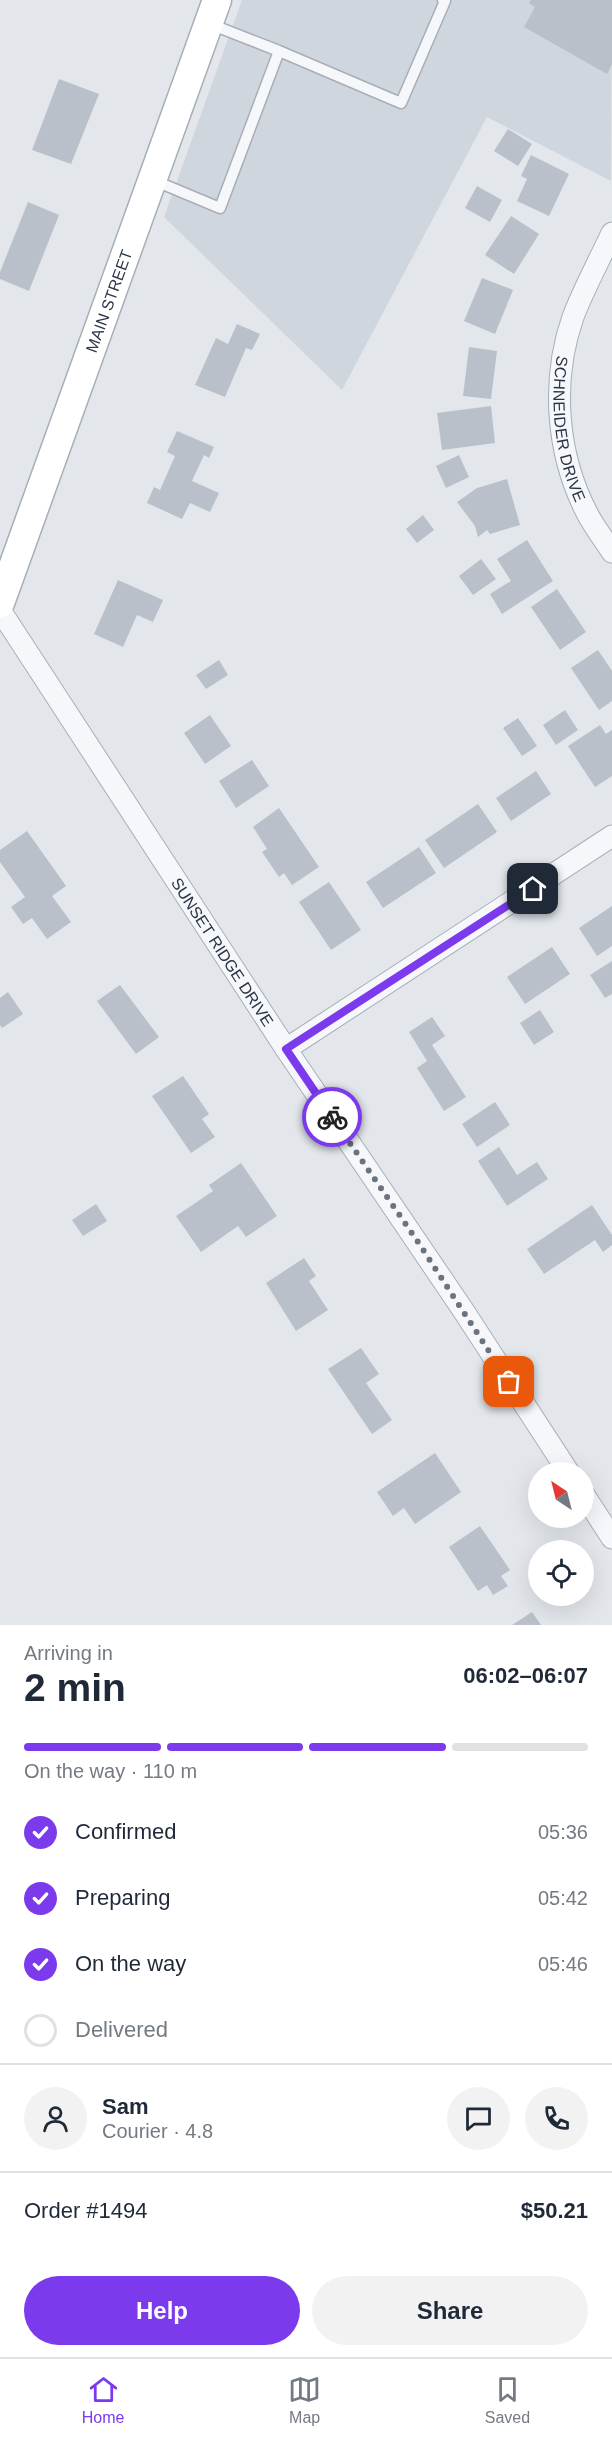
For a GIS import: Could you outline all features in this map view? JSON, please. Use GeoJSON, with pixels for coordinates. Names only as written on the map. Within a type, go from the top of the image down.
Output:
{"type":"FeatureCollection","features":[{"type":"Feature","properties":{"kind":"main road","name":"MAIN STREET"},"geometry":{"type":"LineString","coordinates":[[0,603],[213,12]]}},
{"type":"Feature","properties":{"kind":"street","name":"SCHNEIDER DRIVE"},"geometry":{"type":"LineString","coordinates":[[612,233],[573,317],[559,384],[559,420],[568,467],[587,513],[612,552]]}},
{"type":"Feature","properties":{"kind":"street","name":"SUNSET RIDGE DRIVE"},"geometry":{"type":"LineString","coordinates":[[0,610],[286,1049],[425,1253],[562,1462]]}},
{"type":"Feature","properties":{"kind":"street"},"geometry":{"type":"LineString","coordinates":[[286,1049],[612,836]]}},
{"type":"Feature","properties":{"kind":"street"},"geometry":{"type":"LineString","coordinates":[[594,1510],[612,1538]]}},
{"type":"Feature","properties":{"kind":"lane"},"geometry":{"type":"LineString","coordinates":[[213,12],[279,51],[401,103],[444,0]]}},
{"type":"Feature","properties":{"kind":"lane"},"geometry":{"type":"LineString","coordinates":[[153,180],[220,208],[279,51]]}},
{"type":"Feature","properties":{"kind":"shaded area"},"geometry":{"type":"Polygon","coordinates":[[[242,0],[612,0],[611,181],[487,117],[342,390],[164,217],[242,0]]]}},
{"type":"Feature","properties":{"kind":"building"},"geometry":{"type":"Polygon","coordinates":[[[531,0],[612,0],[612,64],[607,74],[524,27],[535,7],[529,3],[531,0]]]}},
{"type":"Feature","properties":{"kind":"building"},"geometry":{"type":"Polygon","coordinates":[[[59,79],[99,94],[71,164],[32,150],[59,79]]]}},
{"type":"Feature","properties":{"kind":"building"},"geometry":{"type":"Polygon","coordinates":[[[508,129],[532,144],[518,166],[494,151],[508,129]]]}},
{"type":"Feature","properties":{"kind":"building"},"geometry":{"type":"Polygon","coordinates":[[[531,155],[569,174],[549,216],[517,201],[527,179],[521,176],[531,155]]]}},
{"type":"Feature","properties":{"kind":"building"},"geometry":{"type":"Polygon","coordinates":[[[477,186],[502,200],[490,222],[465,208],[477,186]]]}},
{"type":"Feature","properties":{"kind":"building"},"geometry":{"type":"Polygon","coordinates":[[[28,202],[59,215],[29,291],[0,279],[0,272],[28,202]]]}},
{"type":"Feature","properties":{"kind":"building"},"geometry":{"type":"Polygon","coordinates":[[[511,216],[539,234],[514,274],[485,255],[511,216]]]}},
{"type":"Feature","properties":{"kind":"building"},"geometry":{"type":"Polygon","coordinates":[[[482,278],[513,290],[495,334],[464,321],[482,278]]]}},
{"type":"Feature","properties":{"kind":"building"},"geometry":{"type":"Polygon","coordinates":[[[237,324],[260,334],[252,350],[246,348],[225,397],[195,385],[216,338],[228,344],[237,324]]]}},
{"type":"Feature","properties":{"kind":"building"},"geometry":{"type":"Polygon","coordinates":[[[469,347],[497,351],[491,399],[463,396],[469,347]]]}},
{"type":"Feature","properties":{"kind":"building"},"geometry":{"type":"Polygon","coordinates":[[[491,406],[495,443],[442,450],[437,413],[491,406]]]}},
{"type":"Feature","properties":{"kind":"building"},"geometry":{"type":"Polygon","coordinates":[[[177,431],[214,447],[209,458],[204,455],[192,481],[219,493],[210,512],[190,503],[182,519],[147,503],[154,487],[160,490],[175,456],[167,452],[177,431]]]}},
{"type":"Feature","properties":{"kind":"building"},"geometry":{"type":"Polygon","coordinates":[[[459,455],[469,477],[446,488],[436,466],[459,455]]]}},
{"type":"Feature","properties":{"kind":"building"},"geometry":{"type":"Polygon","coordinates":[[[507,479],[520,525],[490,534],[487,530],[478,537],[475,526],[457,502],[477,488],[507,479]]]}},
{"type":"Feature","properties":{"kind":"building"},"geometry":{"type":"Polygon","coordinates":[[[423,515],[434,530],[417,543],[406,529],[423,515]]]}},
{"type":"Feature","properties":{"kind":"building"},"geometry":{"type":"Polygon","coordinates":[[[527,540],[553,581],[502,614],[490,594],[511,581],[497,559],[527,540]]]}},
{"type":"Feature","properties":{"kind":"building"},"geometry":{"type":"Polygon","coordinates":[[[481,559],[496,579],[473,595],[459,576],[481,559]]]}},
{"type":"Feature","properties":{"kind":"building"},"geometry":{"type":"Polygon","coordinates":[[[118,580],[163,600],[153,622],[137,615],[123,647],[94,634],[118,580]]]}},
{"type":"Feature","properties":{"kind":"building"},"geometry":{"type":"Polygon","coordinates":[[[557,589],[586,632],[560,650],[531,607],[557,589]]]}},
{"type":"Feature","properties":{"kind":"building"},"geometry":{"type":"Polygon","coordinates":[[[598,650],[612,671],[612,701],[599,710],[571,668],[598,650]]]}},
{"type":"Feature","properties":{"kind":"building"},"geometry":{"type":"Polygon","coordinates":[[[219,660],[228,675],[206,689],[196,675],[219,660]]]}},
{"type":"Feature","properties":{"kind":"building"},"geometry":{"type":"Polygon","coordinates":[[[565,710],[578,730],[556,745],[543,725],[565,710]]]}},
{"type":"Feature","properties":{"kind":"building"},"geometry":{"type":"Polygon","coordinates":[[[210,715],[231,746],[205,764],[184,733],[210,715]]]}},
{"type":"Feature","properties":{"kind":"building"},"geometry":{"type":"Polygon","coordinates":[[[518,718],[537,746],[522,756],[503,728],[518,718]]]}},
{"type":"Feature","properties":{"kind":"building"},"geometry":{"type":"Polygon","coordinates":[[[600,725],[606,734],[612,730],[612,776],[595,787],[568,746],[600,725]]]}},
{"type":"Feature","properties":{"kind":"building"},"geometry":{"type":"Polygon","coordinates":[[[252,760],[269,786],[236,808],[219,781],[252,760]]]}},
{"type":"Feature","properties":{"kind":"building"},"geometry":{"type":"Polygon","coordinates":[[[536,771],[551,794],[511,821],[496,798],[536,771]]]}},
{"type":"Feature","properties":{"kind":"building"},"geometry":{"type":"Polygon","coordinates":[[[478,804],[497,832],[444,868],[425,840],[478,804]]]}},
{"type":"Feature","properties":{"kind":"building"},"geometry":{"type":"Polygon","coordinates":[[[279,808],[319,867],[292,885],[284,873],[279,877],[262,852],[267,849],[253,827],[279,808]]]}},
{"type":"Feature","properties":{"kind":"building"},"geometry":{"type":"Polygon","coordinates":[[[27,831],[66,886],[52,896],[71,922],[47,939],[32,918],[23,924],[11,907],[25,897],[0,862],[0,850],[27,831]]]}},
{"type":"Feature","properties":{"kind":"building"},"geometry":{"type":"Polygon","coordinates":[[[419,847],[436,873],[383,908],[366,882],[419,847]]]}},
{"type":"Feature","properties":{"kind":"building"},"geometry":{"type":"Polygon","coordinates":[[[329,882],[361,930],[331,950],[299,902],[329,882]]]}},
{"type":"Feature","properties":{"kind":"building"},"geometry":{"type":"Polygon","coordinates":[[[612,906],[612,946],[597,956],[579,928],[612,906]]]}},
{"type":"Feature","properties":{"kind":"building"},"geometry":{"type":"Polygon","coordinates":[[[552,947],[570,974],[525,1004],[507,977],[552,947]]]}},
{"type":"Feature","properties":{"kind":"building"},"geometry":{"type":"Polygon","coordinates":[[[612,961],[612,994],[605,998],[590,975],[612,961]]]}},
{"type":"Feature","properties":{"kind":"building"},"geometry":{"type":"Polygon","coordinates":[[[120,985],[159,1037],[136,1054],[97,1001],[120,985]]]}},
{"type":"Feature","properties":{"kind":"building"},"geometry":{"type":"Polygon","coordinates":[[[8,992],[23,1014],[2,1028],[0,998],[8,992]]]}},
{"type":"Feature","properties":{"kind":"building"},"geometry":{"type":"Polygon","coordinates":[[[540,1010],[554,1032],[534,1045],[520,1023],[540,1010]]]}},
{"type":"Feature","properties":{"kind":"building"},"geometry":{"type":"Polygon","coordinates":[[[432,1017],[445,1036],[432,1045],[466,1097],[444,1111],[417,1068],[427,1061],[409,1032],[432,1017]]]}},
{"type":"Feature","properties":{"kind":"building"},"geometry":{"type":"Polygon","coordinates":[[[183,1076],[209,1114],[202,1119],[215,1137],[191,1153],[152,1096],[183,1076]]]}},
{"type":"Feature","properties":{"kind":"building"},"geometry":{"type":"Polygon","coordinates":[[[495,1102],[510,1125],[477,1147],[462,1124],[495,1102]]]}},
{"type":"Feature","properties":{"kind":"building"},"geometry":{"type":"Polygon","coordinates":[[[499,1147],[517,1175],[537,1162],[548,1179],[507,1206],[478,1161],[499,1147]]]}},
{"type":"Feature","properties":{"kind":"building"},"geometry":{"type":"Polygon","coordinates":[[[241,1163],[277,1216],[246,1237],[238,1226],[201,1252],[176,1216],[213,1191],[209,1185],[241,1163]]]}},
{"type":"Feature","properties":{"kind":"building"},"geometry":{"type":"Polygon","coordinates":[[[96,1204],[107,1221],[83,1236],[72,1220],[96,1204]]]}},
{"type":"Feature","properties":{"kind":"building"},"geometry":{"type":"Polygon","coordinates":[[[592,1205],[612,1235],[612,1245],[603,1252],[595,1240],[544,1274],[527,1249],[592,1205]]]}},
{"type":"Feature","properties":{"kind":"building"},"geometry":{"type":"Polygon","coordinates":[[[304,1258],[316,1276],[309,1281],[328,1310],[296,1331],[266,1283],[304,1258]]]}},
{"type":"Feature","properties":{"kind":"building"},"geometry":{"type":"Polygon","coordinates":[[[361,1348],[379,1374],[366,1383],[392,1420],[372,1434],[328,1369],[361,1348]]]}},
{"type":"Feature","properties":{"kind":"building"},"geometry":{"type":"Polygon","coordinates":[[[435,1453],[461,1492],[415,1524],[404,1508],[393,1516],[377,1492],[435,1453]]]}},
{"type":"Feature","properties":{"kind":"building"},"geometry":{"type":"Polygon","coordinates":[[[480,1526],[510,1570],[501,1576],[508,1586],[493,1595],[487,1585],[478,1591],[449,1547],[480,1526]]]}},
{"type":"Feature","properties":{"kind":"building"},"geometry":{"type":"Polygon","coordinates":[[[532,1612],[541,1625],[512,1625],[532,1612]]]}},
{"type":"Feature","properties":{"kind":"way so far"},"geometry":{"type":"LineString","coordinates":[[332,1117],[418,1242],[509,1382]]}},
{"type":"Feature","properties":{"kind":"route"},"geometry":{"type":"LineString","coordinates":[[332,1117],[286,1049],[533,889]]}}]}
